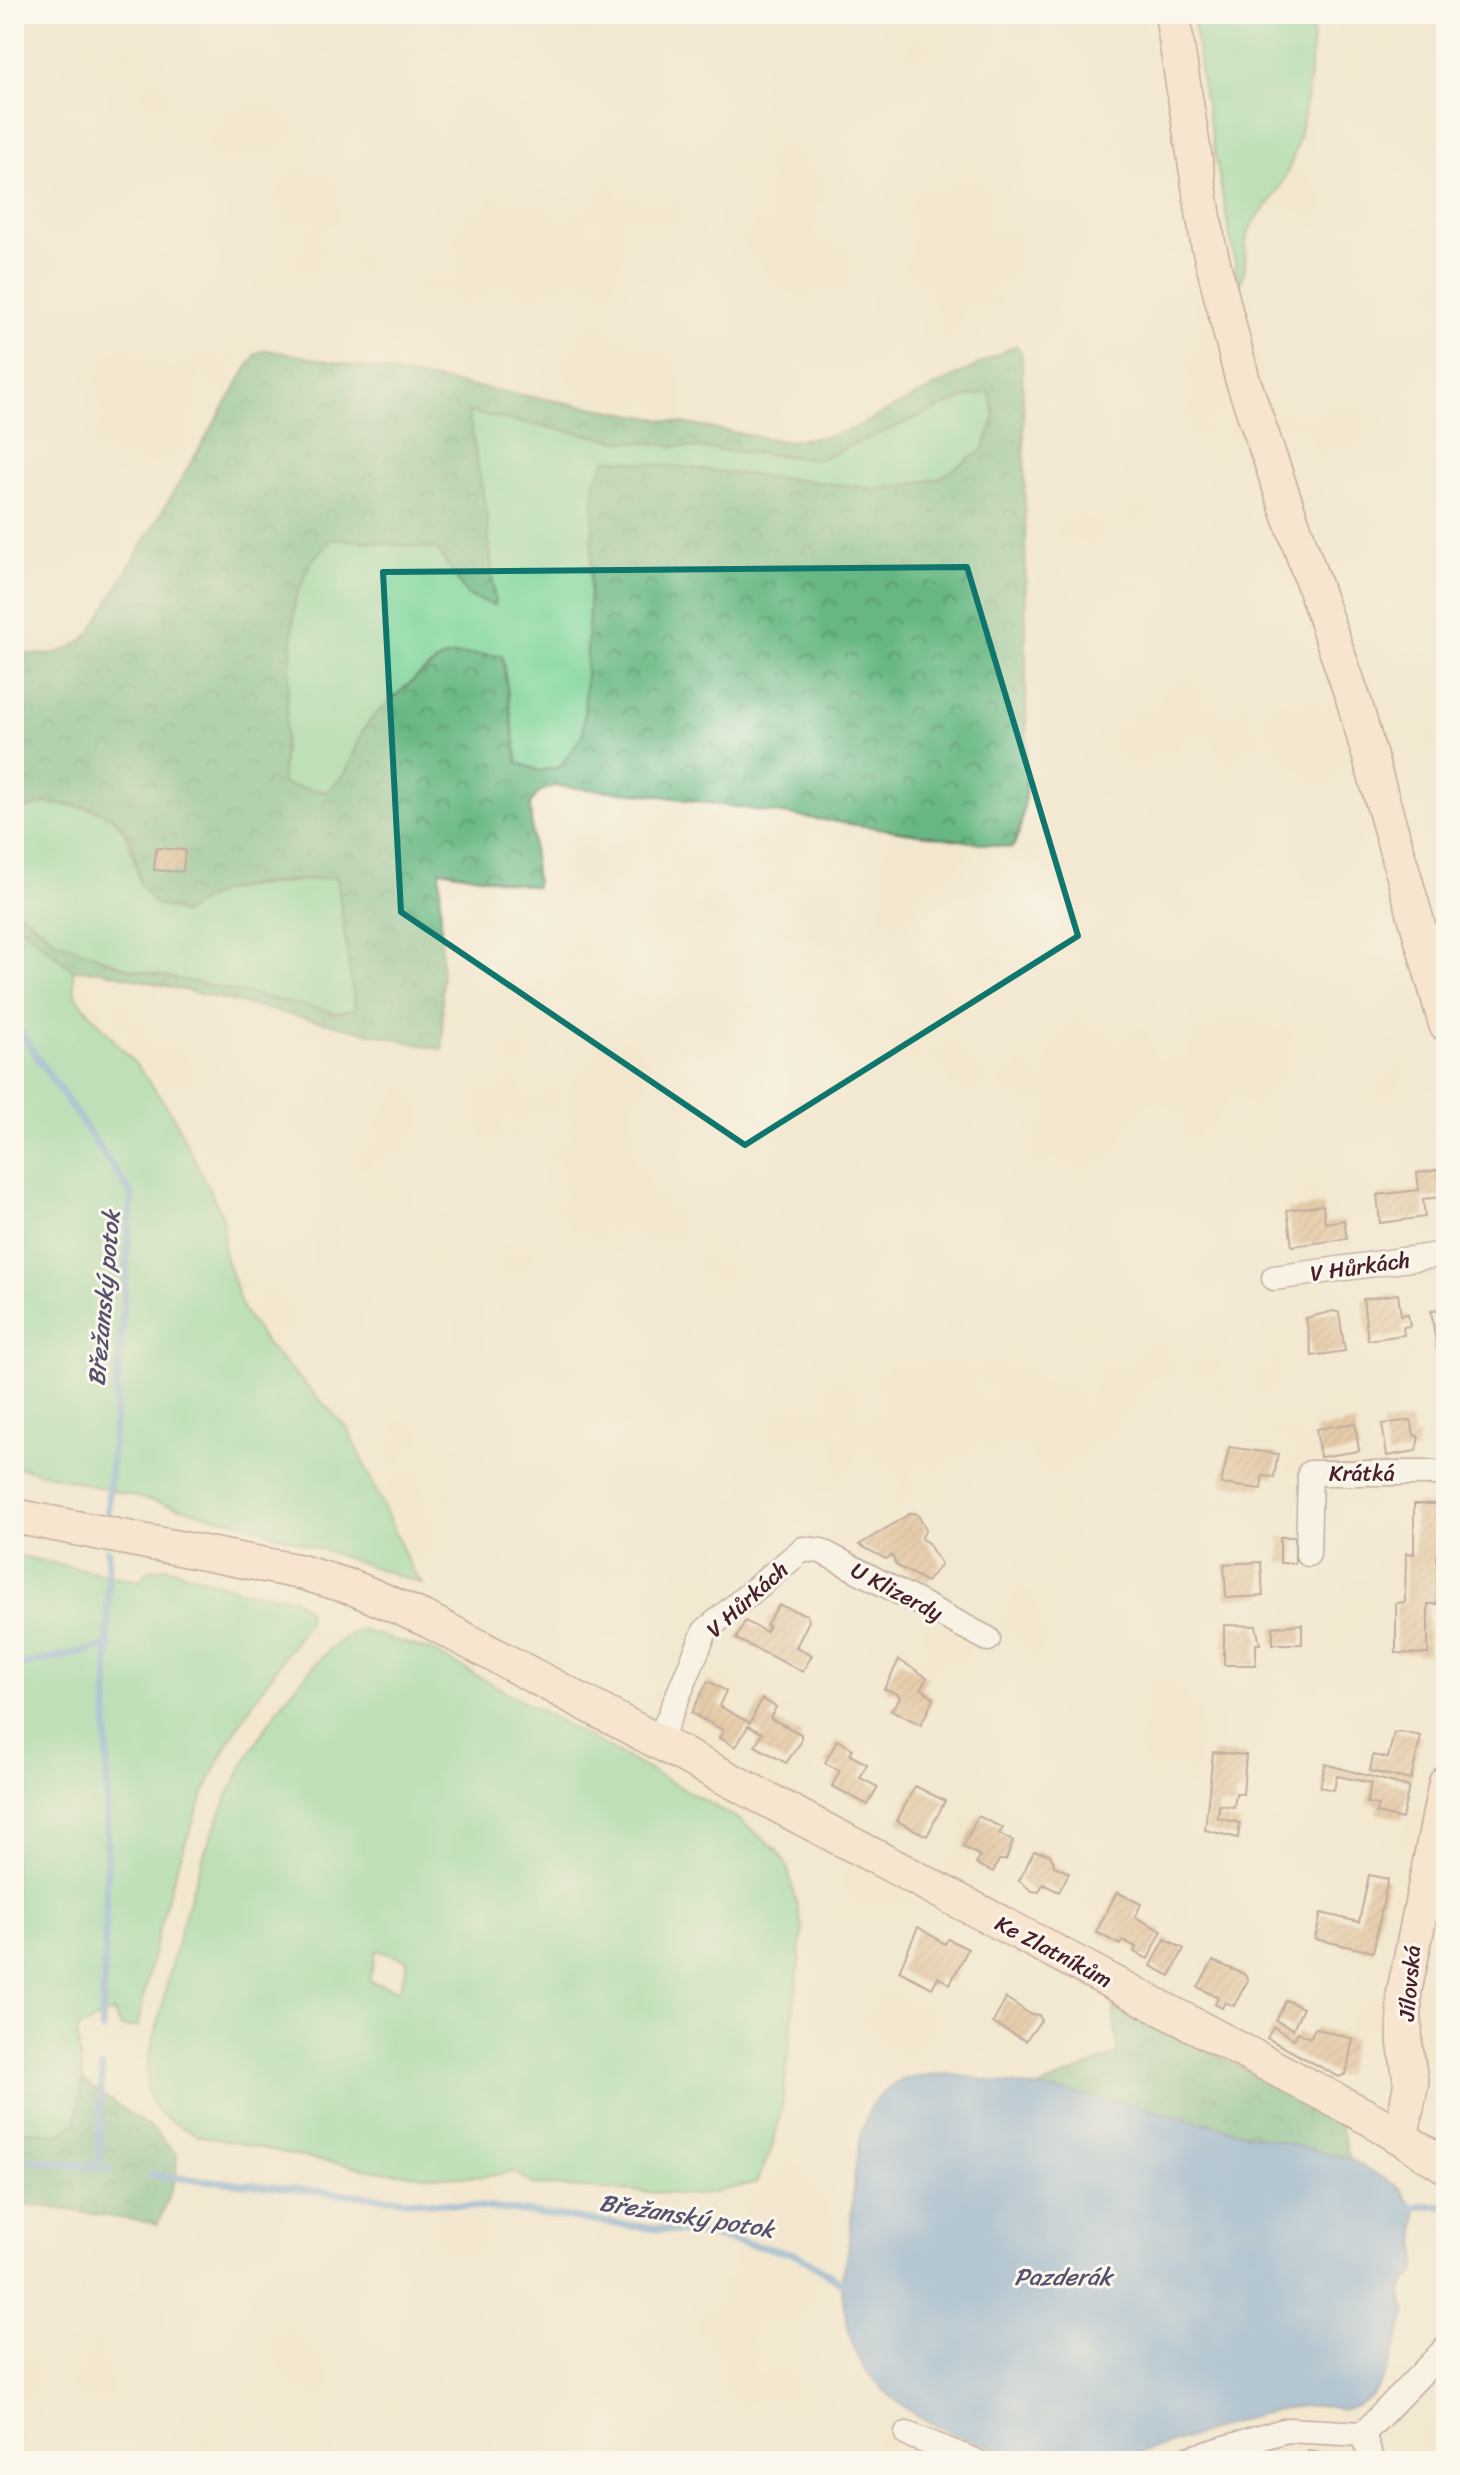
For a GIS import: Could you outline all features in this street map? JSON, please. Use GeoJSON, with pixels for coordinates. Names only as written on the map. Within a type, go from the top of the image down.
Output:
{"type":"FeatureCollection","features":[{"type":"Feature","properties":{"kind":"main road"},"geometry":{"type":"LineString","coordinates":[[1172,14],[1208,243],[1242,378],[1354,701],[1446,1024]]}},
{"type":"Feature","properties":{"kind":"main road","name":"Ke Zlatníkům"},"geometry":{"type":"LineString","coordinates":[[14,1516],[301,1572],[354,1588],[428,1620],[1401,2137],[1446,2166]]}},
{"type":"Feature","properties":{"kind":"main road","name":"Jílovská"},"geometry":{"type":"LineString","coordinates":[[1401,2137],[1411,2084],[1405,2044],[1404,1993],[1446,1783]]}},
{"type":"Feature","properties":{"kind":"street","name":"V Hůrkách"},"geometry":{"type":"LineString","coordinates":[[1274,1278],[1446,1254]]}},
{"type":"Feature","properties":{"kind":"street","name":"Krátká"},"geometry":{"type":"LineString","coordinates":[[1308,1554],[1310,1473],[1446,1473]]}},
{"type":"Feature","properties":{"kind":"street","name":"V Hůrkách"},"geometry":{"type":"LineString","coordinates":[[659,1741],[705,1631],[803,1549]]}},
{"type":"Feature","properties":{"kind":"street","name":"U Klizerdy"},"geometry":{"type":"LineString","coordinates":[[803,1549],[821,1551],[988,1639]]}},
{"type":"Feature","properties":{"kind":"street"},"geometry":{"type":"LineString","coordinates":[[1181,2461],[1287,2430],[1363,2434],[1446,2348]]}},
{"type":"Feature","properties":{"kind":"street"},"geometry":{"type":"LineString","coordinates":[[907,2434],[975,2461]]}},
{"type":"Feature","properties":{"kind":"street"},"geometry":{"type":"LineString","coordinates":[[1363,2434],[1372,2461]]}},
{"type":"Feature","properties":{"kind":"highlighted area"},"geometry":{"type":"Polygon","coordinates":[[[967,567],[1078,936],[745,1145],[401,912],[383,572],[967,567]]]}},
{"type":"Feature","properties":{"kind":"green space"},"geometry":{"type":"Polygon","coordinates":[[[1193,14],[1313,14],[1309,80],[1296,148],[1280,188],[1248,234],[1243,277],[1239,285],[1201,77],[1193,14]]]}},
{"type":"Feature","properties":{"kind":"green space"},"geometry":{"type":"Polygon","coordinates":[[[1016,345],[1022,353],[1026,764],[1023,813],[1012,848],[654,795],[554,786],[539,792],[530,805],[536,887],[440,870],[443,1050],[101,971],[73,970],[14,921],[14,907],[55,940],[127,968],[338,1013],[355,1009],[337,877],[235,888],[199,902],[184,914],[154,903],[140,884],[131,840],[118,821],[90,807],[45,803],[14,812],[14,652],[55,653],[73,646],[90,633],[256,353],[267,350],[783,441],[829,436],[852,429],[1016,345]],[[990,392],[963,398],[819,459],[621,441],[468,412],[486,510],[495,606],[467,595],[437,549],[333,538],[312,560],[295,599],[281,784],[326,792],[346,771],[363,730],[377,714],[440,660],[460,655],[502,655],[518,763],[540,771],[559,767],[583,735],[595,480],[607,459],[880,489],[938,479],[983,450],[995,417],[990,392]]]}},
{"type":"Feature","properties":{"kind":"green space"},"geometry":{"type":"Polygon","coordinates":[[[990,392],[995,417],[983,450],[938,479],[880,489],[607,459],[583,735],[559,767],[540,771],[518,763],[502,656],[459,655],[439,661],[377,714],[363,730],[346,771],[326,792],[281,784],[295,599],[312,560],[333,538],[437,549],[467,595],[495,606],[486,510],[468,412],[621,441],[819,459],[963,398],[990,392]]]}},
{"type":"Feature","properties":{"kind":"green space"},"geometry":{"type":"Polygon","coordinates":[[[44,803],[87,808],[113,819],[129,842],[140,884],[197,901],[221,890],[337,877],[355,1010],[338,1013],[127,968],[55,940],[14,907],[14,812],[44,803]]]}},
{"type":"Feature","properties":{"kind":"green space"},"geometry":{"type":"Polygon","coordinates":[[[14,921],[73,970],[75,996],[140,1069],[172,1114],[223,1217],[224,1252],[243,1310],[268,1346],[348,1429],[412,1570],[423,1584],[248,1525],[14,1466],[14,921]]]}},
{"type":"Feature","properties":{"kind":"green space"},"geometry":{"type":"Polygon","coordinates":[[[14,1555],[139,1581],[148,1571],[166,1567],[236,1589],[292,1598],[307,1608],[308,1622],[251,1705],[207,1787],[161,1924],[138,2027],[121,2028],[113,2012],[77,2029],[83,2081],[76,2122],[59,2134],[14,2130],[14,1555]]]}},
{"type":"Feature","properties":{"kind":"green space"},"geometry":{"type":"Polygon","coordinates":[[[361,1630],[434,1652],[740,1820],[777,1850],[787,1866],[803,1929],[782,2108],[771,2151],[756,2183],[697,2195],[535,2185],[513,2172],[478,2177],[398,2173],[197,2135],[170,2121],[154,2106],[147,2090],[149,2057],[182,1923],[212,1832],[231,1789],[279,1708],[326,1653],[361,1630]],[[376,1950],[369,1981],[399,1990],[408,1960],[376,1950]]]}},
{"type":"Feature","properties":{"kind":"green space"},"geometry":{"type":"Polygon","coordinates":[[[1113,2000],[1337,2118],[1350,2159],[1038,2088],[1117,2054],[1113,2000]]]}},
{"type":"Feature","properties":{"kind":"green space"},"geometry":{"type":"Polygon","coordinates":[[[83,2081],[155,2131],[177,2155],[176,2177],[158,2224],[14,2202],[14,2130],[59,2134],[76,2123],[83,2081]]]}},
{"type":"Feature","properties":{"kind":"water","name":"Pazderák"},"geometry":{"type":"Polygon","coordinates":[[[948,2074],[1112,2100],[1350,2159],[1400,2188],[1416,2213],[1417,2272],[1403,2290],[1407,2312],[1395,2351],[1376,2389],[1367,2399],[1351,2408],[1306,2406],[1279,2410],[1140,2452],[1104,2459],[1072,2460],[1036,2457],[958,2435],[922,2418],[891,2396],[867,2371],[852,2341],[843,2295],[842,2276],[859,2144],[869,2111],[886,2091],[902,2080],[948,2074]]]}},
{"type":"Feature","properties":{"kind":"building"},"geometry":{"type":"Polygon","coordinates":[[[156,848],[185,850],[183,872],[154,870],[156,848]]]}},
{"type":"Feature","properties":{"kind":"building"},"geometry":{"type":"Polygon","coordinates":[[[1438,1170],[1441,1197],[1423,1199],[1425,1217],[1380,1223],[1377,1195],[1419,1190],[1417,1173],[1438,1170]]]}},
{"type":"Feature","properties":{"kind":"building"},"geometry":{"type":"Polygon","coordinates":[[[1323,1205],[1325,1223],[1344,1220],[1347,1239],[1292,1246],[1287,1210],[1323,1205]]]}},
{"type":"Feature","properties":{"kind":"building"},"geometry":{"type":"Polygon","coordinates":[[[1398,1294],[1401,1315],[1408,1314],[1410,1326],[1403,1327],[1404,1335],[1368,1340],[1363,1299],[1398,1294]]]}},
{"type":"Feature","properties":{"kind":"building"},"geometry":{"type":"Polygon","coordinates":[[[1446,1310],[1446,1361],[1439,1362],[1431,1311],[1446,1310]]]}},
{"type":"Feature","properties":{"kind":"building"},"geometry":{"type":"Polygon","coordinates":[[[1334,1311],[1339,1313],[1345,1351],[1312,1356],[1306,1318],[1334,1311]]]}},
{"type":"Feature","properties":{"kind":"building"},"geometry":{"type":"Polygon","coordinates":[[[1411,1420],[1414,1435],[1419,1437],[1416,1451],[1387,1456],[1382,1424],[1411,1420]]]}},
{"type":"Feature","properties":{"kind":"building"},"geometry":{"type":"Polygon","coordinates":[[[1355,1423],[1359,1451],[1320,1457],[1316,1429],[1355,1423]]]}},
{"type":"Feature","properties":{"kind":"building"},"geometry":{"type":"Polygon","coordinates":[[[1229,1447],[1278,1454],[1274,1477],[1263,1476],[1261,1489],[1221,1484],[1229,1447]]]}},
{"type":"Feature","properties":{"kind":"building"},"geometry":{"type":"Polygon","coordinates":[[[1414,1504],[1446,1504],[1446,1555],[1437,1555],[1437,1604],[1428,1604],[1428,1654],[1396,1653],[1396,1603],[1405,1602],[1406,1553],[1414,1554],[1414,1504]]]}},
{"type":"Feature","properties":{"kind":"building"},"geometry":{"type":"Polygon","coordinates":[[[911,1513],[917,1514],[926,1529],[921,1539],[927,1542],[941,1564],[927,1582],[896,1565],[892,1555],[886,1559],[859,1545],[911,1513]]]}},
{"type":"Feature","properties":{"kind":"building"},"geometry":{"type":"Polygon","coordinates":[[[1280,1537],[1295,1537],[1295,1563],[1280,1563],[1280,1537]]]}},
{"type":"Feature","properties":{"kind":"building"},"geometry":{"type":"Polygon","coordinates":[[[1261,1562],[1263,1596],[1226,1598],[1224,1564],[1261,1562]]]}},
{"type":"Feature","properties":{"kind":"building"},"geometry":{"type":"Polygon","coordinates":[[[779,1605],[807,1615],[809,1621],[796,1647],[812,1655],[803,1672],[736,1639],[745,1621],[766,1632],[769,1626],[766,1625],[779,1605]]]}},
{"type":"Feature","properties":{"kind":"building"},"geometry":{"type":"Polygon","coordinates":[[[1302,1624],[1302,1644],[1273,1644],[1273,1627],[1302,1624]]]}},
{"type":"Feature","properties":{"kind":"building"},"geometry":{"type":"Polygon","coordinates":[[[1224,1625],[1256,1626],[1260,1644],[1256,1644],[1256,1665],[1224,1665],[1224,1625]]]}},
{"type":"Feature","properties":{"kind":"building"},"geometry":{"type":"Polygon","coordinates":[[[899,1660],[927,1677],[921,1688],[934,1698],[921,1725],[891,1710],[900,1698],[898,1694],[884,1689],[899,1660]]]}},
{"type":"Feature","properties":{"kind":"building"},"geometry":{"type":"Polygon","coordinates":[[[708,1681],[726,1691],[719,1706],[750,1723],[762,1699],[776,1707],[770,1718],[801,1734],[801,1742],[786,1763],[755,1746],[762,1733],[748,1726],[736,1747],[719,1738],[723,1730],[691,1713],[708,1681]]]}},
{"type":"Feature","properties":{"kind":"building"},"geometry":{"type":"Polygon","coordinates":[[[1394,1733],[1421,1736],[1411,1780],[1370,1771],[1373,1755],[1388,1758],[1394,1733]]]}},
{"type":"Feature","properties":{"kind":"building"},"geometry":{"type":"Polygon","coordinates":[[[837,1740],[853,1749],[850,1755],[867,1764],[860,1778],[878,1787],[868,1805],[832,1786],[840,1771],[825,1763],[837,1740]]]}},
{"type":"Feature","properties":{"kind":"building"},"geometry":{"type":"Polygon","coordinates":[[[1213,1752],[1246,1755],[1243,1794],[1236,1793],[1234,1807],[1219,1805],[1218,1818],[1240,1823],[1238,1838],[1205,1830],[1213,1752]]]}},
{"type":"Feature","properties":{"kind":"building"},"geometry":{"type":"Polygon","coordinates":[[[1325,1764],[1409,1787],[1402,1819],[1376,1813],[1378,1805],[1367,1803],[1371,1783],[1337,1776],[1334,1790],[1320,1787],[1325,1764]]]}},
{"type":"Feature","properties":{"kind":"building"},"geometry":{"type":"Polygon","coordinates":[[[915,1786],[945,1801],[927,1836],[897,1821],[915,1786]]]}},
{"type":"Feature","properties":{"kind":"building"},"geometry":{"type":"Polygon","coordinates":[[[978,1816],[1003,1828],[999,1834],[1013,1841],[1006,1860],[999,1860],[993,1872],[976,1864],[980,1856],[963,1847],[978,1816]]]}},
{"type":"Feature","properties":{"kind":"building"},"geometry":{"type":"Polygon","coordinates":[[[1034,1851],[1049,1854],[1053,1865],[1069,1873],[1059,1892],[1043,1884],[1039,1892],[1032,1891],[1019,1881],[1034,1851]]]}},
{"type":"Feature","properties":{"kind":"building"},"geometry":{"type":"Polygon","coordinates":[[[1369,1875],[1388,1879],[1373,1952],[1315,1939],[1321,1913],[1359,1922],[1369,1875]]]}},
{"type":"Feature","properties":{"kind":"building"},"geometry":{"type":"Polygon","coordinates":[[[1117,1892],[1141,1904],[1135,1917],[1162,1931],[1148,1959],[1134,1952],[1136,1947],[1122,1940],[1120,1945],[1096,1932],[1117,1892]]]}},
{"type":"Feature","properties":{"kind":"building"},"geometry":{"type":"Polygon","coordinates":[[[918,1927],[945,1944],[948,1939],[968,1949],[950,1984],[938,1977],[932,1988],[899,1971],[918,1927]]]}},
{"type":"Feature","properties":{"kind":"building"},"geometry":{"type":"Polygon","coordinates":[[[1165,1939],[1184,1949],[1170,1976],[1151,1966],[1165,1939]]]}},
{"type":"Feature","properties":{"kind":"building"},"geometry":{"type":"Polygon","coordinates":[[[1213,1961],[1244,1974],[1248,1980],[1234,2006],[1225,2002],[1222,2008],[1215,2004],[1218,1998],[1198,1987],[1213,1961]]]}},
{"type":"Feature","properties":{"kind":"building"},"geometry":{"type":"Polygon","coordinates":[[[1006,1998],[1030,2014],[1039,2015],[1041,2020],[1026,2041],[993,2023],[1006,1998]]]}},
{"type":"Feature","properties":{"kind":"building"},"geometry":{"type":"Polygon","coordinates":[[[1286,2000],[1303,2008],[1293,2029],[1276,2021],[1286,2000]]]}},
{"type":"Feature","properties":{"kind":"building"},"geometry":{"type":"Polygon","coordinates":[[[1273,2027],[1294,2039],[1298,2032],[1310,2038],[1315,2028],[1353,2039],[1346,2074],[1339,2077],[1267,2038],[1273,2027]]]}},
{"type":"Feature","properties":{"kind":"building"},"geometry":{"type":"Polygon","coordinates":[[[1446,2051],[1446,2076],[1445,2076],[1439,2053],[1446,2051]]]}},
{"type":"Feature","properties":{"kind":"building"},"geometry":{"type":"Polygon","coordinates":[[[1308,2451],[1325,2454],[1323,2461],[1305,2461],[1308,2451]]]}},
{"type":"Feature","properties":{"kind":"waterway","name":"Břežanský potok"},"geometry":{"type":"LineString","coordinates":[[14,1023],[132,1195],[107,1516]]}},
{"type":"Feature","properties":{"kind":"waterway","name":"Břežanský potok"},"geometry":{"type":"LineString","coordinates":[[102,2029],[107,1870],[108,1550]]}},
{"type":"Feature","properties":{"kind":"waterway"},"geometry":{"type":"LineString","coordinates":[[14,1667],[109,1646]]}},
{"type":"Feature","properties":{"kind":"waterway","name":"Břežanský potok"},"geometry":{"type":"LineString","coordinates":[[98,2166],[102,2068]]}},
{"type":"Feature","properties":{"kind":"waterway"},"geometry":{"type":"LineString","coordinates":[[14,2157],[111,2169]]}},
{"type":"Feature","properties":{"kind":"waterway","name":"Břežanský potok"},"geometry":{"type":"LineString","coordinates":[[150,2175],[492,2208],[705,2235],[796,2254],[842,2283],[851,2281]]}},
{"type":"Feature","properties":{"kind":"waterway","name":"Břežanský potok"},"geometry":{"type":"LineString","coordinates":[[1402,2207],[1446,2206]]}}]}
